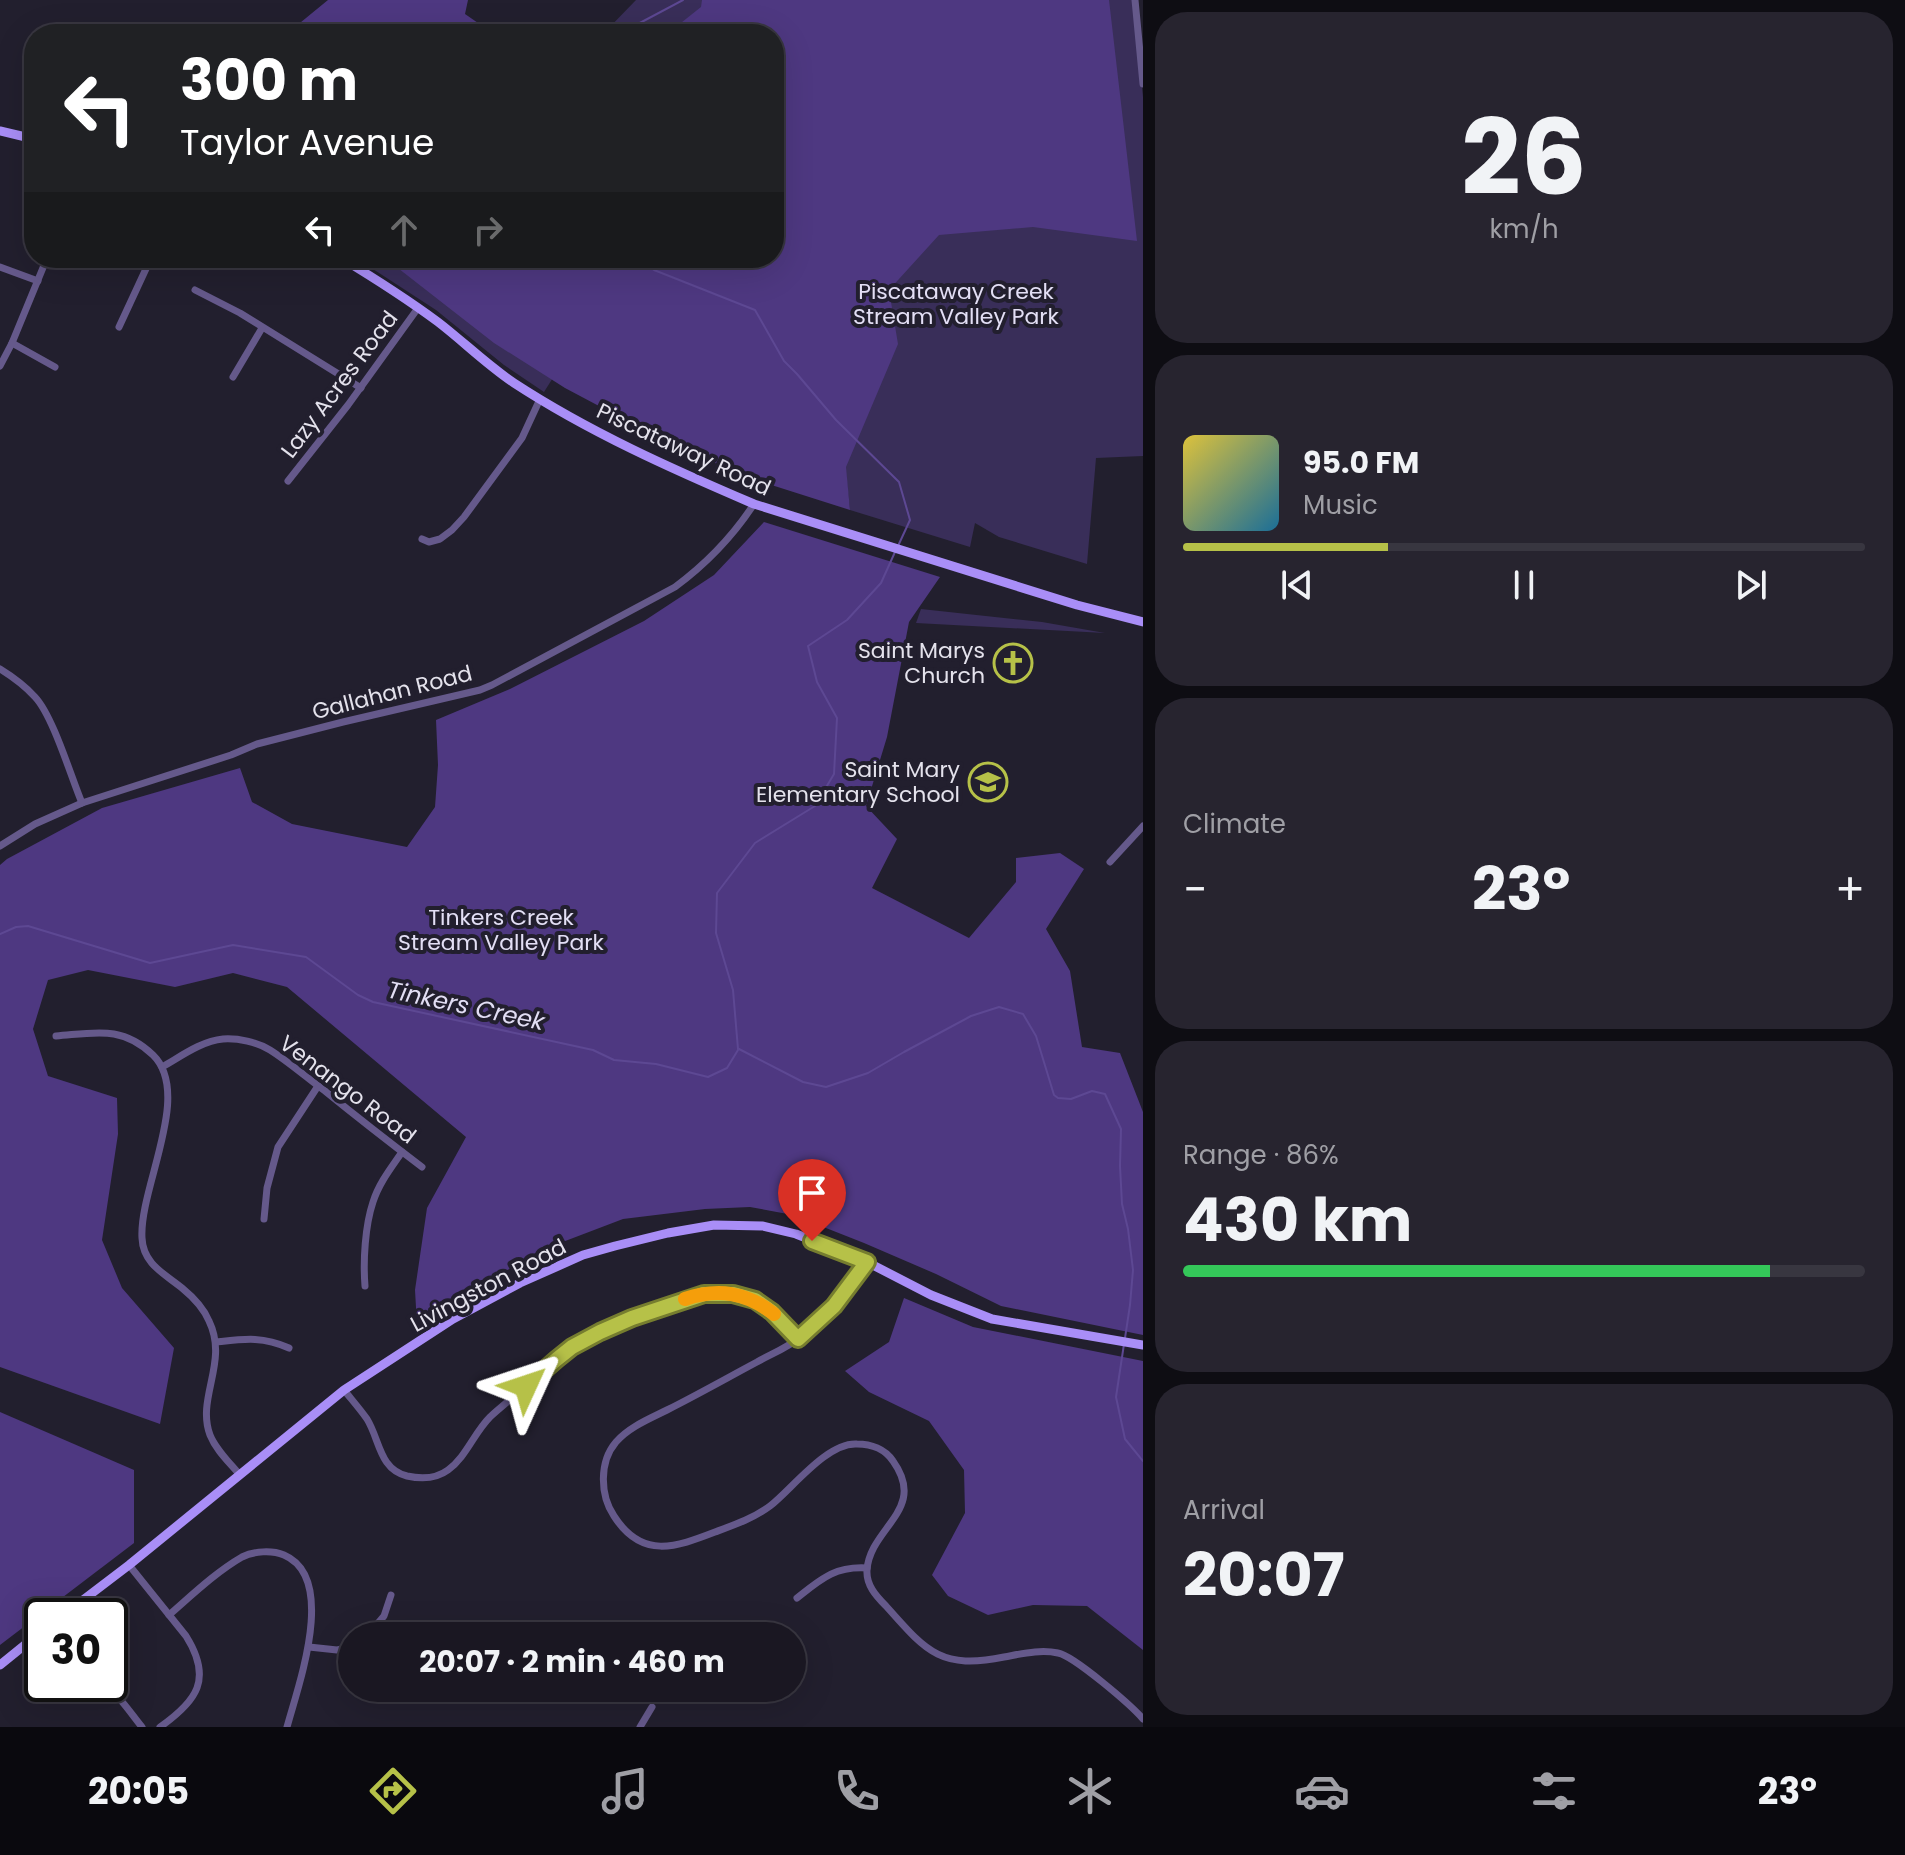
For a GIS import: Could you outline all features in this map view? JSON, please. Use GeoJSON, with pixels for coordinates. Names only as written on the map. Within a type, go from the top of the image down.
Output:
{"type":"FeatureCollection","features":[{"type":"Feature","properties":{"kind":"main road"},"geometry":{"type":"LineString","coordinates":[[0,131],[24,137]]}},
{"type":"Feature","properties":{"kind":"main road","name":"Piscataway Road"},"geometry":{"type":"LineString","coordinates":[[356,268],[418,308],[513,382],[654,460],[754,504],[1077,605],[1143,622]]}},
{"type":"Feature","properties":{"kind":"main road","name":"Livingston Road"},"geometry":{"type":"LineString","coordinates":[[86,1598],[344,1390],[453,1319],[520,1283],[583,1255],[615,1246],[714,1225],[749,1224],[778,1229],[867,1262],[931,1295],[992,1319],[1143,1345]]}},
{"type":"Feature","properties":{"kind":"main road"},"geometry":{"type":"LineString","coordinates":[[0,1665],[24,1646]]}},
{"type":"Feature","properties":{"kind":"street"},"geometry":{"type":"LineString","coordinates":[[1135,0],[1143,84]]}},
{"type":"Feature","properties":{"kind":"street"},"geometry":{"type":"LineString","coordinates":[[0,267],[38,281]]}},
{"type":"Feature","properties":{"kind":"street"},"geometry":{"type":"LineString","coordinates":[[0,366],[43,268]]}},
{"type":"Feature","properties":{"kind":"street"},"geometry":{"type":"LineString","coordinates":[[119,327],[146,268]]}},
{"type":"Feature","properties":{"kind":"street"},"geometry":{"type":"LineString","coordinates":[[195,290],[240,313],[361,388]]}},
{"type":"Feature","properties":{"kind":"street","name":"Lazy Acres Road"},"geometry":{"type":"LineString","coordinates":[[288,481],[361,388],[418,308]]}},
{"type":"Feature","properties":{"kind":"street"},"geometry":{"type":"LineString","coordinates":[[233,377],[262,328]]}},
{"type":"Feature","properties":{"kind":"street"},"geometry":{"type":"LineString","coordinates":[[12,343],[55,367]]}},
{"type":"Feature","properties":{"kind":"street"},"geometry":{"type":"LineString","coordinates":[[422,539],[429,542],[440,539],[464,517],[522,438],[540,399]]}},
{"type":"Feature","properties":{"kind":"street","name":"Gallahan Road"},"geometry":{"type":"LineString","coordinates":[[0,846],[35,824],[82,803],[257,744],[492,685],[675,587],[717,550],[754,504]]}},
{"type":"Feature","properties":{"kind":"street"},"geometry":{"type":"LineString","coordinates":[[0,669],[37,699],[47,716],[82,803]]}},
{"type":"Feature","properties":{"kind":"street"},"geometry":{"type":"LineString","coordinates":[[1110,862],[1143,826]]}},
{"type":"Feature","properties":{"kind":"street"},"geometry":{"type":"LineString","coordinates":[[56,1036],[91,1033],[122,1035],[135,1040],[162,1067],[169,1091],[167,1109],[145,1206],[142,1245],[156,1269],[183,1289],[210,1323],[217,1353],[207,1425],[215,1445],[239,1474]]}},
{"type":"Feature","properties":{"kind":"street","name":"Venango Road"},"geometry":{"type":"LineString","coordinates":[[162,1067],[192,1050],[224,1039],[269,1050],[422,1167]]}},
{"type":"Feature","properties":{"kind":"street"},"geometry":{"type":"LineString","coordinates":[[264,1219],[267,1188],[278,1147],[318,1086]]}},
{"type":"Feature","properties":{"kind":"street"},"geometry":{"type":"LineString","coordinates":[[365,1286],[365,1257],[372,1204],[381,1183],[402,1152]]}},
{"type":"Feature","properties":{"kind":"street"},"geometry":{"type":"LineString","coordinates":[[867,1262],[834,1306],[798,1339],[626,1433],[612,1446],[604,1469],[604,1485],[613,1514],[621,1526],[637,1539],[655,1546],[681,1545],[757,1514],[774,1503],[822,1459],[843,1446],[873,1446],[887,1454],[896,1466],[902,1477],[904,1496],[895,1520],[873,1549],[867,1568],[869,1583],[910,1633],[938,1656],[955,1661],[1038,1652],[1061,1654],[1084,1668],[1143,1719]]}},
{"type":"Feature","properties":{"kind":"street"},"geometry":{"type":"LineString","coordinates":[[344,1390],[368,1421],[389,1467],[405,1475],[430,1478],[454,1464],[484,1424],[572,1347],[632,1318],[697,1295],[733,1294],[761,1304],[798,1339]]}},
{"type":"Feature","properties":{"kind":"street"},"geometry":{"type":"LineString","coordinates":[[216,1342],[257,1338],[289,1348]]}},
{"type":"Feature","properties":{"kind":"street"},"geometry":{"type":"LineString","coordinates":[[169,1615],[242,1557],[255,1553],[277,1553],[295,1562],[310,1585],[309,1647],[287,1727]]}},
{"type":"Feature","properties":{"kind":"street"},"geometry":{"type":"LineString","coordinates":[[129,1565],[194,1648],[198,1663],[197,1689],[191,1701],[160,1727]]}},
{"type":"Feature","properties":{"kind":"street"},"geometry":{"type":"LineString","coordinates":[[797,1598],[832,1573],[867,1568]]}},
{"type":"Feature","properties":{"kind":"street"},"geometry":{"type":"LineString","coordinates":[[379,1622],[391,1595]]}},
{"type":"Feature","properties":{"kind":"street"},"geometry":{"type":"LineString","coordinates":[[309,1647],[338,1650]]}},
{"type":"Feature","properties":{"kind":"street"},"geometry":{"type":"LineString","coordinates":[[121,1702],[142,1727]]}},
{"type":"Feature","properties":{"kind":"street"},"geometry":{"type":"LineString","coordinates":[[640,1727],[652,1707]]}},
{"type":"Feature","properties":{"kind":"green space"},"geometry":{"type":"Polygon","coordinates":[[[328,0],[468,0],[465,14],[480,24],[299,24],[328,0]]]}},
{"type":"Feature","properties":{"kind":"green space","name":"Piscataway Creek Stream Valley Park"},"geometry":{"type":"Polygon","coordinates":[[[636,0],[1133,0],[1143,97],[1143,456],[1096,458],[1087,564],[999,537],[975,523],[970,547],[850,510],[846,474],[561,365],[544,392],[504,365],[436,310],[371,268],[784,268],[784,24],[613,24],[636,0]]]}},
{"type":"Feature","properties":{"kind":"green space","name":"Piscataway Creek Stream Valley Park"},"geometry":{"type":"Polygon","coordinates":[[[702,0],[1109,0],[1137,241],[1033,227],[939,235],[889,290],[898,344],[846,467],[850,510],[749,478],[663,440],[565,388],[494,343],[398,268],[784,268],[784,24],[680,24],[701,7],[702,0]]]}},
{"type":"Feature","properties":{"kind":"green space","name":"Tinkers Creek Stream Valley Park"},"geometry":{"type":"Polygon","coordinates":[[[764,522],[940,577],[909,622],[887,737],[866,806],[897,839],[872,888],[969,938],[1016,882],[1016,858],[1060,853],[1084,869],[1046,929],[1070,971],[1082,1047],[1120,1053],[1143,1112],[1143,1335],[1001,1306],[864,1243],[793,1215],[750,1207],[623,1219],[539,1251],[417,1325],[415,1290],[427,1208],[466,1137],[287,987],[233,973],[175,987],[88,970],[48,980],[33,1029],[48,1076],[117,1098],[118,1134],[102,1240],[122,1288],[174,1348],[160,1424],[0,1367],[0,865],[102,808],[240,768],[252,802],[292,824],[407,847],[435,807],[438,765],[436,720],[510,689],[644,621],[714,575],[764,522]]]}},
{"type":"Feature","properties":{"kind":"green space"},"geometry":{"type":"Polygon","coordinates":[[[921,609],[1042,622],[1105,633],[916,623],[921,609]]]}},
{"type":"Feature","properties":{"kind":"green space"},"geometry":{"type":"Polygon","coordinates":[[[904,1298],[973,1327],[1143,1361],[1143,1650],[1087,1606],[1033,1605],[988,1615],[948,1596],[932,1575],[965,1513],[964,1470],[929,1421],[869,1392],[845,1371],[889,1342],[904,1298]]]}},
{"type":"Feature","properties":{"kind":"green space"},"geometry":{"type":"Polygon","coordinates":[[[0,1412],[134,1470],[134,1543],[62,1598],[24,1598],[24,1627],[0,1645],[0,1412]]]}},
{"type":"Feature","properties":{"kind":"waterway"},"geometry":{"type":"LineString","coordinates":[[638,24],[683,0]]}},
{"type":"Feature","properties":{"kind":"waterway"},"geometry":{"type":"LineString","coordinates":[[651,268],[755,310],[784,361],[836,420],[899,482],[910,520],[898,546]]}},
{"type":"Feature","properties":{"kind":"waterway"},"geometry":{"type":"LineString","coordinates":[[738,1049],[733,990],[716,933],[717,893],[755,843],[815,806],[834,774],[837,718],[817,682],[808,646],[847,620],[881,583],[895,552]]}},
{"type":"Feature","properties":{"kind":"waterway","name":"Tinkers Creek"},"geometry":{"type":"LineString","coordinates":[[0,934],[28,926],[150,963],[233,945],[306,957],[358,995],[373,1002],[593,1050],[614,1060],[656,1064],[708,1077],[727,1068],[738,1050]]}},
{"type":"Feature","properties":{"kind":"waterway"},"geometry":{"type":"LineString","coordinates":[[739,1049],[803,1082],[826,1087],[868,1073],[971,1016],[999,1007],[1023,1014],[1036,1036],[1054,1095],[1071,1099],[1092,1091],[1105,1094],[1121,1129],[1122,1204],[1133,1270],[1125,1338]]}},
{"type":"Feature","properties":{"kind":"waterway"},"geometry":{"type":"LineString","coordinates":[[1124,1344],[1116,1397],[1125,1439],[1143,1461]]}},
{"type":"Feature","properties":{"kind":"slow traffic"},"geometry":{"type":"LineString","coordinates":[[685,1299],[704,1294],[733,1294],[755,1300],[774,1314]]}},
{"type":"Feature","properties":{"kind":"place","name":"Saint Marys Church"},"geometry":{"type":"Point","coordinates":[1013,663]}},
{"type":"Feature","properties":{"kind":"place","name":"Saint Mary Elementary School"},"geometry":{"type":"Point","coordinates":[988,782]}},
{"type":"Feature","properties":{"kind":"route"},"geometry":{"type":"LineString","coordinates":[[526,1386],[572,1347],[600,1332],[697,1295],[733,1294],[755,1300],[772,1312],[798,1339],[834,1306],[867,1262],[812,1241]]}}]}
